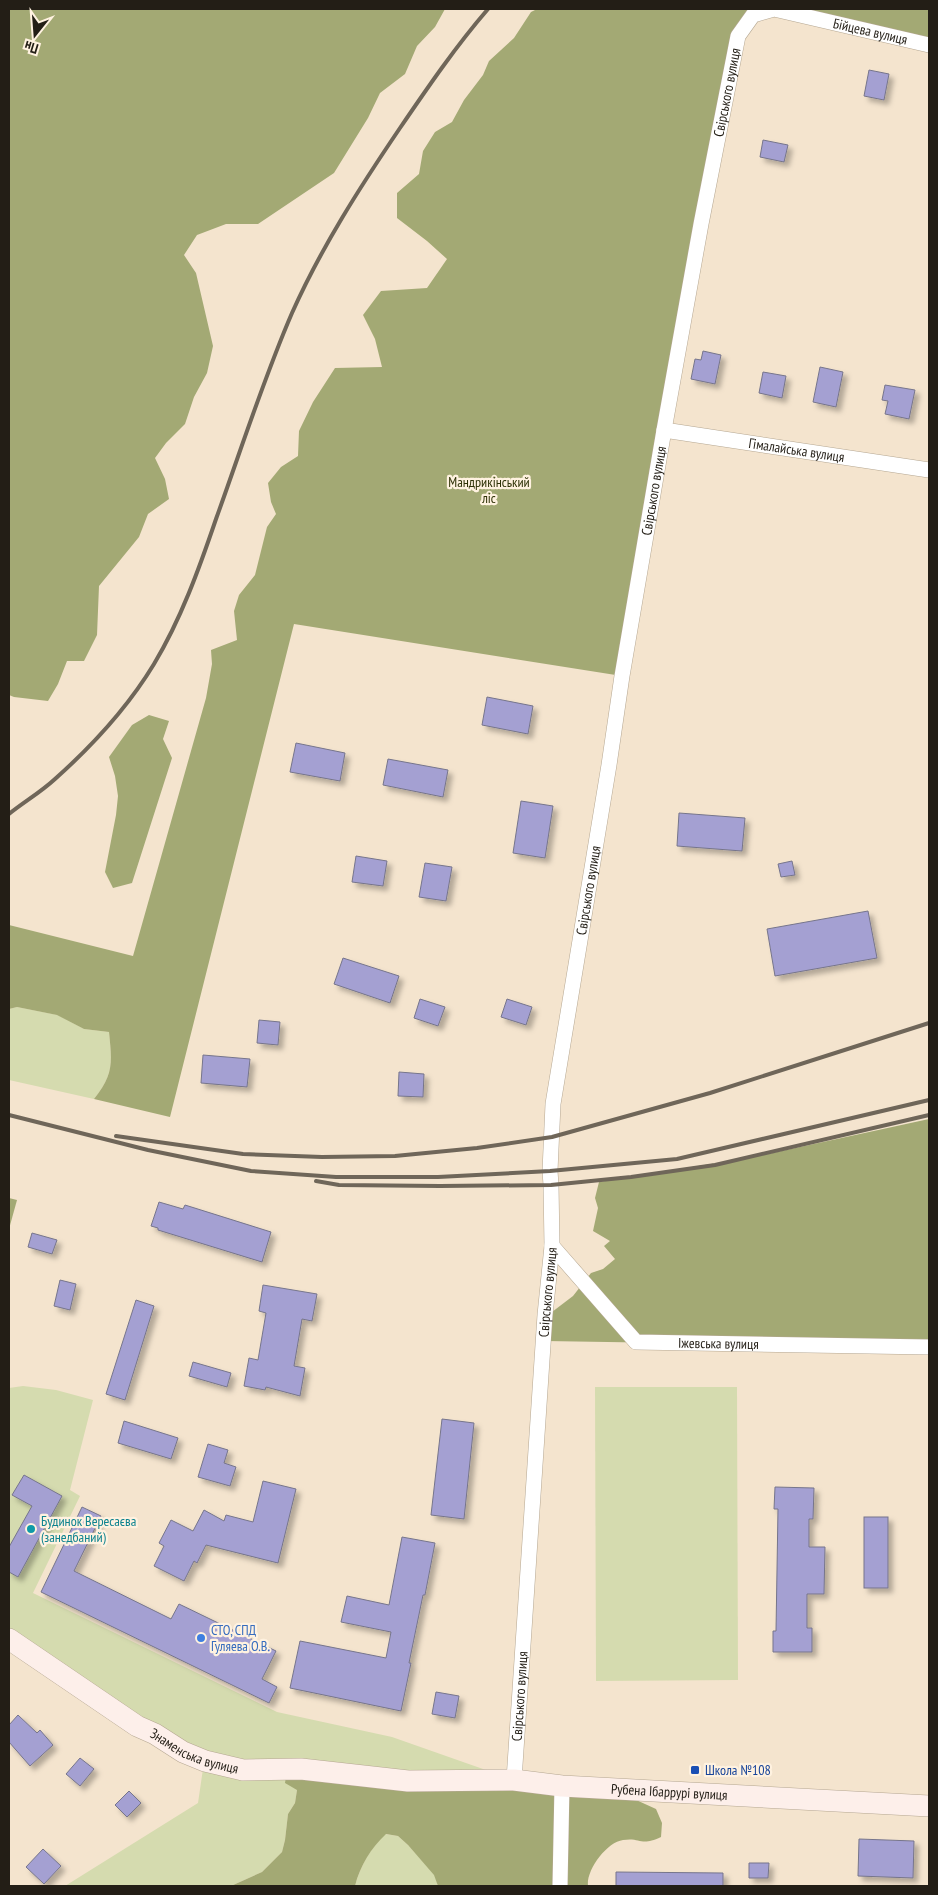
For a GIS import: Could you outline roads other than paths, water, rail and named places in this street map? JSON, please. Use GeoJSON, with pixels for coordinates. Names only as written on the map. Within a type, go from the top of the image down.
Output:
{"type":"FeatureCollection","features":[{"type":"Feature","properties":{"kind":"main road","name":"Знаменська вулиця"},"geometry":{"type":"LineString","coordinates":[[9,1639],[137,1726],[155,1734],[182,1752],[204,1761],[243,1770],[302,1769],[408,1781]]}},
{"type":"Feature","properties":{"kind":"main road","name":"Рубена Ібаррурі вулиця"},"geometry":{"type":"LineString","coordinates":[[408,1781],[514,1780],[562,1786],[929,1806]]}},
{"type":"Feature","properties":{"kind":"street","name":"Бійцева вулиця"},"geometry":{"type":"LineString","coordinates":[[753,15],[774,9],[929,45]]}},
{"type":"Feature","properties":{"kind":"street","name":"Свірського вулиця"},"geometry":{"type":"LineString","coordinates":[[514,1780],[545,1315],[552,1246],[550,1172],[553,1104],[622,676],[703,215],[738,36],[753,15]]}},
{"type":"Feature","properties":{"kind":"street","name":"Гімалайська вулиця"},"geometry":{"type":"LineString","coordinates":[[664,430],[929,470]]}},
{"type":"Feature","properties":{"kind":"street","name":"Іжевська вулиця"},"geometry":{"type":"LineString","coordinates":[[552,1246],[636,1342],[929,1347]]}},
{"type":"Feature","properties":{"kind":"street"},"geometry":{"type":"LineString","coordinates":[[560,1886],[562,1786]]}},
{"type":"Feature","properties":{"kind":"railway"},"geometry":{"type":"LineString","coordinates":[[9,814],[50,784],[96,739],[121,711],[154,664],[173,629],[189,593],[271,364],[292,313],[315,265],[385,150],[442,67],[488,9]]}},
{"type":"Feature","properties":{"kind":"railway"},"geometry":{"type":"LineString","coordinates":[[116,1136],[243,1154],[322,1157],[395,1156],[477,1148],[552,1137],[710,1093],[929,1023]]}},
{"type":"Feature","properties":{"kind":"railway"},"geometry":{"type":"LineString","coordinates":[[9,1115],[148,1150],[251,1171],[336,1177],[438,1177],[550,1171],[677,1159],[929,1100]]}},
{"type":"Feature","properties":{"kind":"railway"},"geometry":{"type":"LineString","coordinates":[[316,1181],[339,1185],[551,1185],[631,1177],[715,1165],[929,1115]]}},
{"type":"Feature","properties":{"kind":"place","name":"Будинок Вересаєва (занедбаний)"},"geometry":{"type":"Point","coordinates":[31,1529]}},
{"type":"Feature","properties":{"kind":"place","name":"СТО, СПД Гуляева О.В."},"geometry":{"type":"Point","coordinates":[201,1638]}},
{"type":"Feature","properties":{"kind":"place","name":"Школа №108"},"geometry":{"type":"Point","coordinates":[695,1770]}},
{"type":"Feature","properties":{"kind":"park label","name":"Мандрикінський ліс"},"geometry":{"type":"Point","coordinates":[489,490]}}]}
